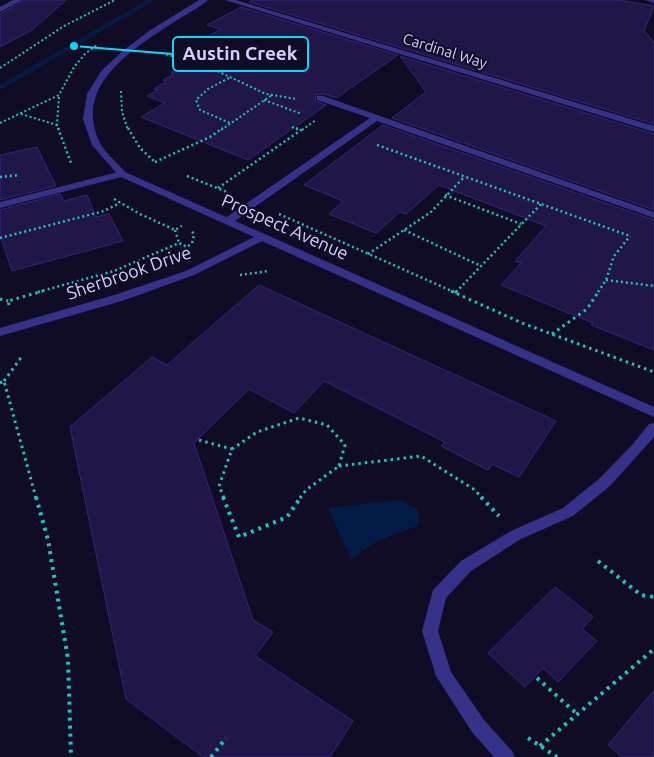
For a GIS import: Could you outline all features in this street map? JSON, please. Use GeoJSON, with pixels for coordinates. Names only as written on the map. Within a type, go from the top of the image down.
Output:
{"type":"FeatureCollection","features":[{"type":"Feature","properties":{"kind":"street"},"geometry":{"type":"LineString","coordinates":[[0,10],[18,0]]}},
{"type":"Feature","properties":{"kind":"street","name":"Prospect Avenue"},"geometry":{"type":"LineString","coordinates":[[204,0],[124,52],[100,76],[88,102],[89,126],[101,153],[108,163],[122,174],[654,412]]}},
{"type":"Feature","properties":{"kind":"street","name":"Cardinal Way"},"geometry":{"type":"LineString","coordinates":[[229,0],[654,128]]}},
{"type":"Feature","properties":{"kind":"street"},"geometry":{"type":"LineString","coordinates":[[320,98],[654,215]]}},
{"type":"Feature","properties":{"kind":"street"},"geometry":{"type":"LineString","coordinates":[[228,220],[376,118]]}},
{"type":"Feature","properties":{"kind":"street"},"geometry":{"type":"LineString","coordinates":[[0,205],[122,174]]}},
{"type":"Feature","properties":{"kind":"street","name":"Sherbrook Drive"},"geometry":{"type":"LineString","coordinates":[[0,332],[118,298],[190,273],[264,236]]}},
{"type":"Feature","properties":{"kind":"street"},"geometry":{"type":"LineString","coordinates":[[506,757],[478,726],[444,676],[430,631],[439,595],[466,566],[516,535],[568,512],[605,482],[638,448],[654,428]]}},
{"type":"Feature","properties":{"kind":"path"},"geometry":{"type":"LineString","coordinates":[[0,68],[64,26],[115,0]]}},
{"type":"Feature","properties":{"kind":"path"},"geometry":{"type":"LineString","coordinates":[[154,51],[219,71],[229,78],[285,100],[320,98]]}},
{"type":"Feature","properties":{"kind":"path"},"geometry":{"type":"LineString","coordinates":[[229,78],[208,89],[196,100],[200,110],[230,123]]}},
{"type":"Feature","properties":{"kind":"path"},"geometry":{"type":"LineString","coordinates":[[125,84],[121,92],[122,119],[135,142],[155,163],[164,166]]}},
{"type":"Feature","properties":{"kind":"path"},"geometry":{"type":"LineString","coordinates":[[59,95],[57,125],[68,158],[91,183],[140,214],[176,230]]}},
{"type":"Feature","properties":{"kind":"path"},"geometry":{"type":"LineString","coordinates":[[155,163],[192,146],[272,95]]}},
{"type":"Feature","properties":{"kind":"path"},"geometry":{"type":"LineString","coordinates":[[218,188],[316,119],[264,100]]}},
{"type":"Feature","properties":{"kind":"path"},"geometry":{"type":"LineString","coordinates":[[21,114],[34,116],[50,125],[57,125]]}},
{"type":"Feature","properties":{"kind":"path"},"geometry":{"type":"LineString","coordinates":[[292,127],[301,130]]}},
{"type":"Feature","properties":{"kind":"path"},"geometry":{"type":"LineString","coordinates":[[350,136],[630,236],[614,256],[606,280],[587,309],[551,334]]}},
{"type":"Feature","properties":{"kind":"path"},"geometry":{"type":"LineString","coordinates":[[182,174],[253,203],[551,334],[654,372]]}},
{"type":"Feature","properties":{"kind":"path"},"geometry":{"type":"LineString","coordinates":[[368,254],[431,212],[465,176]]}},
{"type":"Feature","properties":{"kind":"path"},"geometry":{"type":"LineString","coordinates":[[446,195],[521,224]]}},
{"type":"Feature","properties":{"kind":"path"},"geometry":{"type":"LineString","coordinates":[[0,238],[104,211],[120,202]]}},
{"type":"Feature","properties":{"kind":"path"},"geometry":{"type":"LineString","coordinates":[[455,293],[542,204]]}},
{"type":"Feature","properties":{"kind":"path"},"geometry":{"type":"LineString","coordinates":[[176,230],[185,224]]}},
{"type":"Feature","properties":{"kind":"path"},"geometry":{"type":"LineString","coordinates":[[0,299],[8,301],[114,271],[179,243],[187,247],[192,243],[194,235],[191,228]]}},
{"type":"Feature","properties":{"kind":"path"},"geometry":{"type":"LineString","coordinates":[[176,230],[179,243]]}},
{"type":"Feature","properties":{"kind":"path"},"geometry":{"type":"LineString","coordinates":[[404,230],[481,266]]}},
{"type":"Feature","properties":{"kind":"path"},"geometry":{"type":"LineString","coordinates":[[232,277],[269,270]]}},
{"type":"Feature","properties":{"kind":"path"},"geometry":{"type":"LineString","coordinates":[[606,280],[654,286]]}},
{"type":"Feature","properties":{"kind":"path"},"geometry":{"type":"LineString","coordinates":[[8,301],[9,309]]}},
{"type":"Feature","properties":{"kind":"path"},"geometry":{"type":"LineString","coordinates":[[23,355],[2,382],[48,540],[68,659],[71,757]]}},
{"type":"Feature","properties":{"kind":"path"},"geometry":{"type":"LineString","coordinates":[[339,466],[346,445],[327,425],[298,418],[257,432],[232,449],[219,486],[239,538],[287,516],[306,490],[339,466],[421,456],[475,490],[516,535]]}},
{"type":"Feature","properties":{"kind":"path"},"geometry":{"type":"LineString","coordinates":[[199,440],[232,449]]}},
{"type":"Feature","properties":{"kind":"path"},"geometry":{"type":"LineString","coordinates":[[598,561],[641,595],[654,597]]}},
{"type":"Feature","properties":{"kind":"path"},"geometry":{"type":"LineString","coordinates":[[540,746],[654,649]]}},
{"type":"Feature","properties":{"kind":"path"},"geometry":{"type":"LineString","coordinates":[[537,678],[577,714]]}},
{"type":"Feature","properties":{"kind":"path"},"geometry":{"type":"LineString","coordinates":[[211,757],[226,738]]}},
{"type":"Feature","properties":{"kind":"water"},"geometry":{"type":"Polygon","coordinates":[[[400,500],[419,510],[418,526],[379,540],[351,559],[328,508],[400,500]]]}},
{"type":"Feature","properties":{"kind":"building"},"geometry":{"type":"Polygon","coordinates":[[[24,0],[66,0],[32,30],[0,47],[0,14],[24,0]]]}},
{"type":"Feature","properties":{"kind":"building"},"geometry":{"type":"Polygon","coordinates":[[[253,0],[619,0],[654,6],[644,31],[654,42],[654,124],[249,2],[253,0]]]}},
{"type":"Feature","properties":{"kind":"building"},"geometry":{"type":"Polygon","coordinates":[[[241,7],[398,55],[336,98],[324,94],[316,95],[315,101],[326,105],[248,160],[141,117],[165,103],[147,96],[158,90],[154,89],[166,82],[163,80],[174,74],[171,73],[198,58],[180,52],[221,29],[207,25],[241,7]]]}},
{"type":"Feature","properties":{"kind":"building"},"geometry":{"type":"Polygon","coordinates":[[[400,56],[654,134],[654,210],[392,118],[426,92],[400,56]]]}},
{"type":"Feature","properties":{"kind":"building"},"geometry":{"type":"Polygon","coordinates":[[[383,125],[654,220],[654,350],[591,325],[593,323],[501,285],[521,263],[515,261],[546,226],[439,185],[406,214],[400,212],[376,233],[329,214],[343,201],[304,185],[383,125]]]}},
{"type":"Feature","properties":{"kind":"building"},"geometry":{"type":"Polygon","coordinates":[[[37,147],[56,186],[0,200],[0,155],[37,147]]]}},
{"type":"Feature","properties":{"kind":"building"},"geometry":{"type":"Polygon","coordinates":[[[60,194],[64,201],[87,195],[96,217],[109,214],[123,241],[12,271],[0,235],[0,210],[60,194]]]}},
{"type":"Feature","properties":{"kind":"building"},"geometry":{"type":"Polygon","coordinates":[[[259,285],[556,421],[519,477],[492,464],[488,470],[441,446],[445,442],[324,381],[294,413],[249,389],[194,443],[253,620],[273,632],[255,656],[353,721],[330,757],[203,757],[126,699],[70,427],[152,357],[167,365],[259,285]]]}},
{"type":"Feature","properties":{"kind":"building"},"geometry":{"type":"Polygon","coordinates":[[[555,587],[593,617],[582,629],[597,641],[558,682],[543,668],[525,687],[488,653],[555,587]]]}},
{"type":"Feature","properties":{"kind":"building"},"geometry":{"type":"Polygon","coordinates":[[[654,690],[654,757],[622,757],[608,745],[654,690]]]}},
{"type":"Feature","properties":{"kind":"waterway"},"geometry":{"type":"LineString","coordinates":[[0,88],[152,0]]}},
{"type":"Feature","properties":{"kind":"place","name":"Austin Creek"},"geometry":{"type":"Point","coordinates":[74,46]}}]}
